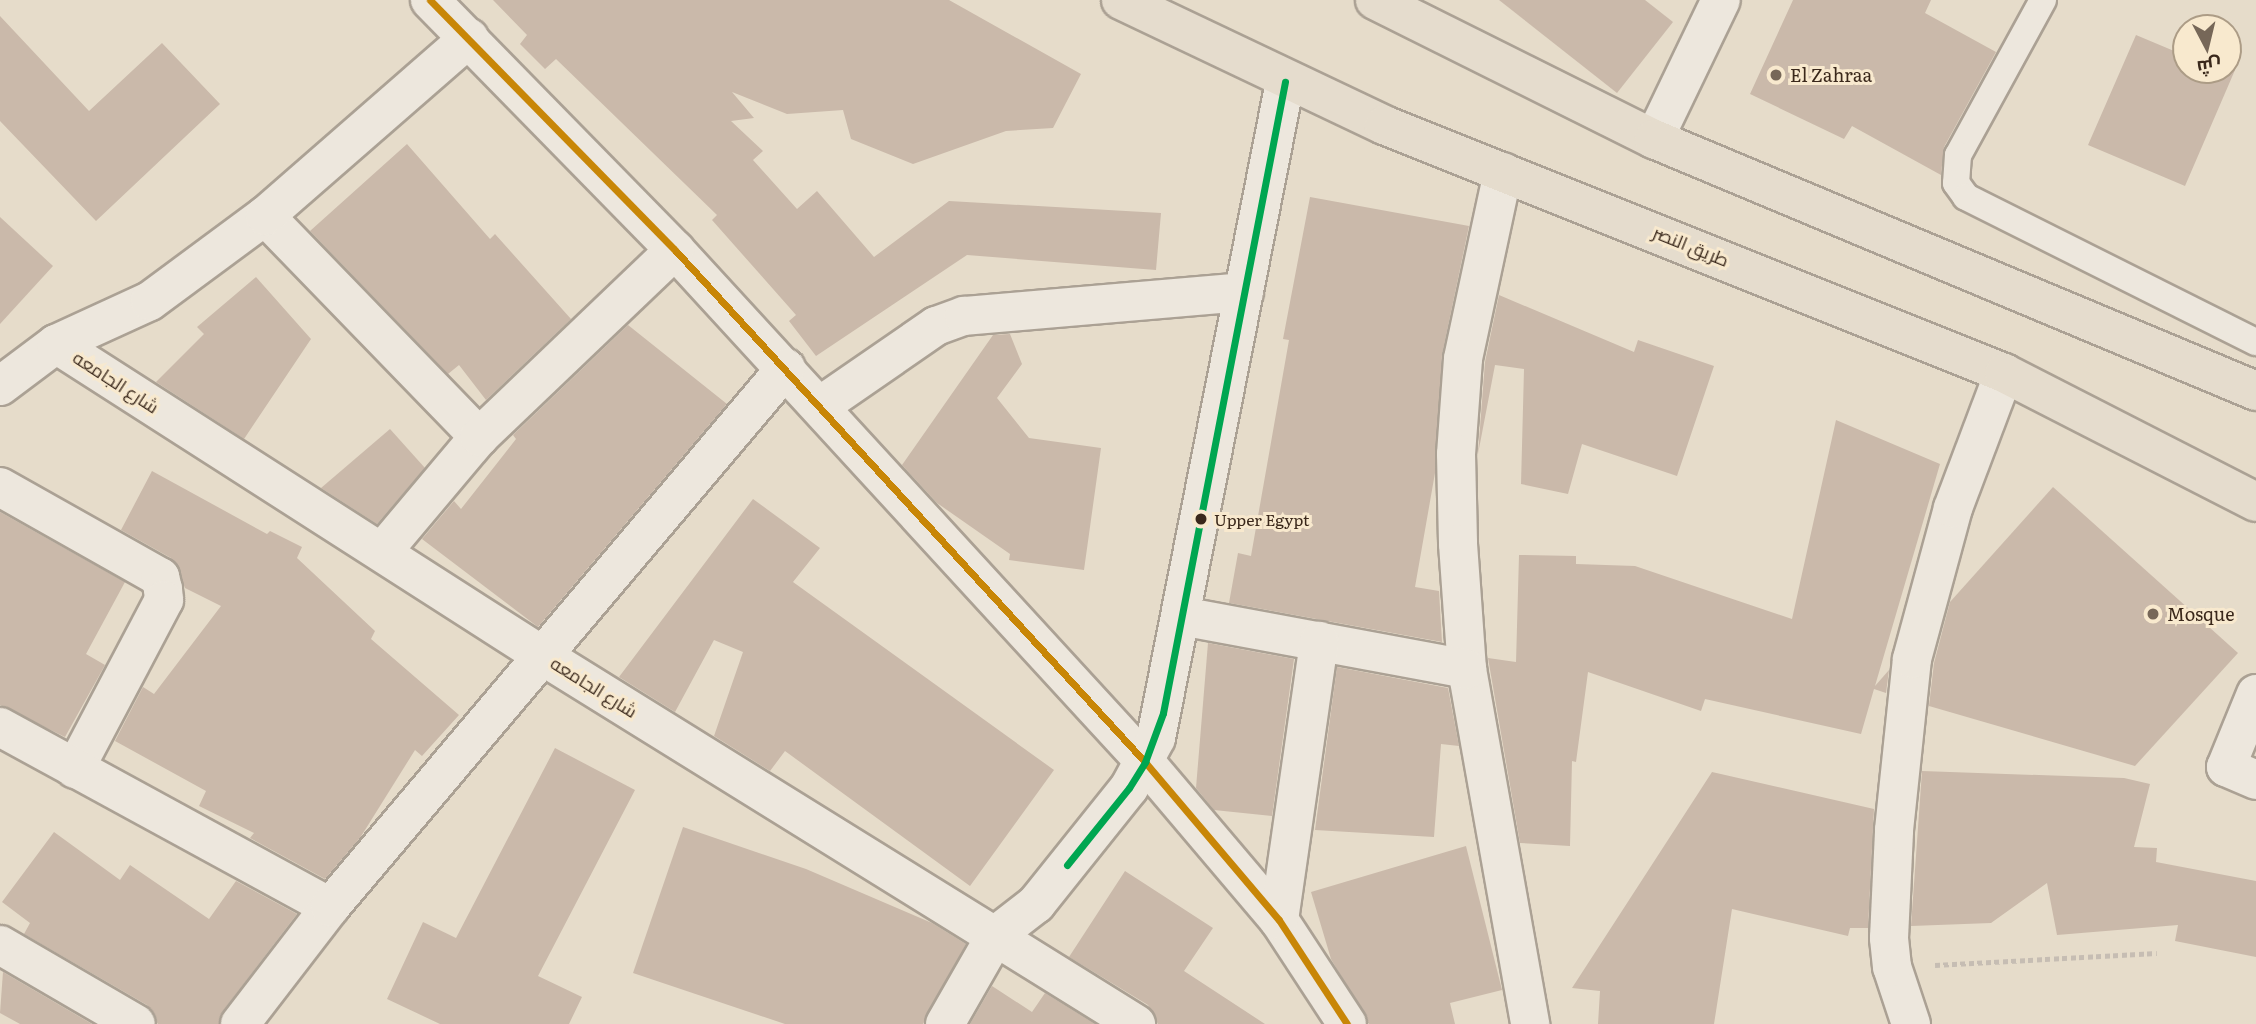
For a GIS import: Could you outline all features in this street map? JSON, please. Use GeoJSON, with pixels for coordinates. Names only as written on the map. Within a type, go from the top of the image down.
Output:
{"type":"FeatureCollection","features":[{"type":"Feature","properties":{"kind":"main road","name":"طريق النصر"},"geometry":{"type":"LineString","coordinates":[[1121,0],[1285,82],[2004,373],[2256,502]]}},
{"type":"Feature","properties":{"kind":"main road"},"geometry":{"type":"LineString","coordinates":[[1375,0],[1654,139],[2256,391]]}},
{"type":"Feature","properties":{"kind":"street"},"geometry":{"type":"LineString","coordinates":[[429,0],[676,250],[1145,762],[1279,920],[1347,1024]]}},
{"type":"Feature","properties":{"kind":"street"},"geometry":{"type":"LineString","coordinates":[[1654,139],[1721,0]]}},
{"type":"Feature","properties":{"kind":"street"},"geometry":{"type":"LineString","coordinates":[[0,386],[56,344],[150,301],[265,216],[469,38]]}},
{"type":"Feature","properties":{"kind":"street"},"geometry":{"type":"LineString","coordinates":[[945,1024],[996,935],[1036,904],[1145,762],[1163,713],[1285,82]]}},
{"type":"Feature","properties":{"kind":"street"},"geometry":{"type":"LineString","coordinates":[[1503,172],[1463,359],[1456,454],[1466,669],[1530,1024]]}},
{"type":"Feature","properties":{"kind":"street"},"geometry":{"type":"LineString","coordinates":[[265,216],[479,436]]}},
{"type":"Feature","properties":{"kind":"street"},"geometry":{"type":"LineString","coordinates":[[383,552],[479,436],[676,250]]}},
{"type":"Feature","properties":{"kind":"street"},"geometry":{"type":"LineString","coordinates":[[820,406],[924,334],[964,316],[1244,292]]}},
{"type":"Feature","properties":{"kind":"street","name":"شارع الجامعه"},"geometry":{"type":"LineString","coordinates":[[56,344],[543,656],[1136,1024]]}},
{"type":"Feature","properties":{"kind":"street"},"geometry":{"type":"LineString","coordinates":[[240,1024],[330,907],[786,368]]}},
{"type":"Feature","properties":{"kind":"street"},"geometry":{"type":"LineString","coordinates":[[1911,1024],[1892,967],[1894,830],[1912,659],[1953,508],[2004,373]]}},
{"type":"Feature","properties":{"kind":"street"},"geometry":{"type":"LineString","coordinates":[[0,487],[160,578],[163,589],[164,600],[75,769]]}},
{"type":"Feature","properties":{"kind":"street"},"geometry":{"type":"LineString","coordinates":[[1181,616],[1466,669]]}},
{"type":"Feature","properties":{"kind":"street"},"geometry":{"type":"LineString","coordinates":[[1279,920],[1319,641]]}},
{"type":"Feature","properties":{"kind":"street"},"geometry":{"type":"LineString","coordinates":[[2256,694],[2225,766],[2256,780]]}},
{"type":"Feature","properties":{"kind":"street"},"geometry":{"type":"LineString","coordinates":[[0,727],[330,907]]}},
{"type":"Feature","properties":{"kind":"street"},"geometry":{"type":"LineString","coordinates":[[0,945],[136,1024]]}},
{"type":"Feature","properties":{"kind":"lane"},"geometry":{"type":"LineString","coordinates":[[2043,0],[1958,155],[1956,183],[1965,197],[2256,342]]}},
{"type":"Feature","properties":{"kind":"path"},"geometry":{"type":"LineString","coordinates":[[1892,967],[2157,953]]}},
{"type":"Feature","properties":{"kind":"building"},"geometry":{"type":"Polygon","coordinates":[[[493,0],[949,0],[1081,74],[1053,128],[1006,131],[913,164],[851,139],[843,110],[787,114],[732,92],[754,118],[731,121],[763,151],[753,160],[797,209],[817,191],[874,257],[949,201],[1161,213],[1156,270],[967,255],[816,356],[789,321],[796,315],[712,220],[717,215],[556,59],[545,69],[520,44],[527,35],[493,0]]]}},
{"type":"Feature","properties":{"kind":"building"},"geometry":{"type":"Polygon","coordinates":[[[1499,0],[1645,0],[1673,22],[1617,93],[1499,0]]]}},
{"type":"Feature","properties":{"kind":"building"},"geometry":{"type":"Polygon","coordinates":[[[1793,0],[1931,0],[1925,13],[1996,52],[1944,147],[1941,175],[1852,126],[1844,139],[1750,94],[1793,0]]]}},
{"type":"Feature","properties":{"kind":"building"},"geometry":{"type":"Polygon","coordinates":[[[0,16],[89,111],[162,43],[220,104],[96,221],[0,121],[0,16]]]}},
{"type":"Feature","properties":{"kind":"building"},"geometry":{"type":"Polygon","coordinates":[[[2136,35],[2172,50],[2172,84],[2229,84],[2185,186],[2088,145],[2136,35]]]}},
{"type":"Feature","properties":{"kind":"building"},"geometry":{"type":"Polygon","coordinates":[[[407,144],[490,239],[495,234],[571,319],[486,400],[459,365],[448,374],[310,231],[407,144]]]}},
{"type":"Feature","properties":{"kind":"building"},"geometry":{"type":"Polygon","coordinates":[[[1310,197],[1469,226],[1442,355],[1435,473],[1415,587],[1439,591],[1442,642],[1229,603],[1238,553],[1251,556],[1289,340],[1283,339],[1310,197]]]}},
{"type":"Feature","properties":{"kind":"building"},"geometry":{"type":"Polygon","coordinates":[[[0,217],[53,266],[0,324],[0,217]]]}},
{"type":"Feature","properties":{"kind":"building"},"geometry":{"type":"Polygon","coordinates":[[[256,277],[311,339],[244,439],[156,382],[204,334],[197,327],[256,277]]]}},
{"type":"Feature","properties":{"kind":"building"},"geometry":{"type":"Polygon","coordinates":[[[1499,295],[1634,352],[1638,340],[1714,366],[1677,476],[1582,444],[1568,494],[1521,484],[1524,369],[1495,365],[1478,454],[1485,362],[1499,295]]]}},
{"type":"Feature","properties":{"kind":"building"},"geometry":{"type":"Polygon","coordinates":[[[628,325],[727,404],[538,627],[422,539],[454,501],[461,509],[516,439],[513,435],[628,325]]]}},
{"type":"Feature","properties":{"kind":"building"},"geometry":{"type":"Polygon","coordinates":[[[1010,334],[1022,364],[997,398],[1029,438],[1101,448],[1084,570],[1009,560],[1010,554],[937,503],[902,465],[993,335],[1010,334]]]}},
{"type":"Feature","properties":{"kind":"building"},"geometry":{"type":"Polygon","coordinates":[[[1836,420],[1940,464],[1875,686],[1889,670],[1886,693],[1874,689],[1861,734],[1705,699],[1701,711],[1588,672],[1576,762],[1572,761],[1570,846],[1520,843],[1488,658],[1516,662],[1519,555],[1576,556],[1576,564],[1635,566],[1792,619],[1836,420]]]}},
{"type":"Feature","properties":{"kind":"building"},"geometry":{"type":"Polygon","coordinates":[[[390,429],[425,468],[377,524],[321,488],[390,429]]]}},
{"type":"Feature","properties":{"kind":"building"},"geometry":{"type":"Polygon","coordinates":[[[152,471],[267,534],[270,531],[302,547],[297,558],[375,631],[371,639],[459,715],[422,756],[415,750],[360,838],[325,879],[250,838],[254,833],[199,806],[206,791],[115,741],[143,687],[154,694],[221,606],[185,588],[171,558],[121,530],[152,471]]]}},
{"type":"Feature","properties":{"kind":"building"},"geometry":{"type":"Polygon","coordinates":[[[2053,487],[2238,653],[2135,766],[1929,706],[1934,663],[1950,602],[2053,487]]]}},
{"type":"Feature","properties":{"kind":"building"},"geometry":{"type":"Polygon","coordinates":[[[753,499],[820,548],[793,582],[1054,770],[970,886],[785,751],[770,771],[714,736],[743,652],[714,640],[675,712],[619,677],[753,499]]]}},
{"type":"Feature","properties":{"kind":"building"},"geometry":{"type":"Polygon","coordinates":[[[0,512],[125,582],[86,654],[105,665],[65,737],[0,705],[0,512]]]}},
{"type":"Feature","properties":{"kind":"building"},"geometry":{"type":"Polygon","coordinates":[[[1208,643],[1294,659],[1272,816],[1214,810],[1196,788],[1208,643]]]}},
{"type":"Feature","properties":{"kind":"building"},"geometry":{"type":"Polygon","coordinates":[[[1337,667],[1448,688],[1459,746],[1441,744],[1434,837],[1315,830],[1337,667]]]}},
{"type":"Feature","properties":{"kind":"building"},"geometry":{"type":"Polygon","coordinates":[[[555,748],[635,790],[538,976],[582,997],[569,1024],[440,1024],[387,999],[423,922],[456,938],[555,748]]]}},
{"type":"Feature","properties":{"kind":"building"},"geometry":{"type":"Polygon","coordinates":[[[1922,771],[2124,778],[2150,784],[2134,847],[2157,848],[2156,862],[2256,881],[2256,957],[2175,941],[2178,925],[2057,935],[2047,883],[1991,923],[1911,926],[1922,771]]]}},
{"type":"Feature","properties":{"kind":"building"},"geometry":{"type":"Polygon","coordinates":[[[1712,772],[1874,809],[1868,928],[1850,928],[1848,936],[1732,909],[1714,1024],[1598,1024],[1600,991],[1572,988],[1712,772]]]}},
{"type":"Feature","properties":{"kind":"building"},"geometry":{"type":"Polygon","coordinates":[[[683,827],[806,869],[932,923],[966,944],[923,1024],[785,1024],[633,973],[683,827]]]}},
{"type":"Feature","properties":{"kind":"building"},"geometry":{"type":"Polygon","coordinates":[[[54,832],[120,880],[130,865],[209,919],[236,881],[297,914],[223,1011],[219,1024],[158,1024],[147,1005],[24,934],[30,923],[2,902],[54,832]]]}},
{"type":"Feature","properties":{"kind":"building"},"geometry":{"type":"Polygon","coordinates":[[[1466,846],[1502,990],[1450,1003],[1455,1024],[1369,1024],[1331,959],[1311,892],[1466,846]]]}},
{"type":"Feature","properties":{"kind":"building"},"geometry":{"type":"Polygon","coordinates":[[[1125,871],[1213,928],[1184,971],[1265,1024],[1158,1024],[1148,1005],[1069,957],[1125,871]]]}},
{"type":"Feature","properties":{"kind":"building"},"geometry":{"type":"Polygon","coordinates":[[[3,972],[92,1024],[20,1024],[0,1013],[3,972]]]}},
{"type":"Feature","properties":{"kind":"building"},"geometry":{"type":"Polygon","coordinates":[[[992,986],[1032,1012],[1045,993],[1095,1024],[970,1024],[992,986]]]}},
{"type":"Feature","properties":{"kind":"transit line"},"geometry":{"type":"LineString","coordinates":[[430,0],[675,250],[1145,762],[1279,920],[1347,1024]]}},
{"type":"Feature","properties":{"kind":"transit line"},"geometry":{"type":"LineString","coordinates":[[1067,865],[1129,788],[1145,762],[1163,713],[1285,82]]}},
{"type":"Feature","properties":{"kind":"place","name":"El Zahraa"},"geometry":{"type":"Point","coordinates":[1776,75]}},
{"type":"Feature","properties":{"kind":"place","name":"Upper Egypt"},"geometry":{"type":"Point","coordinates":[1201,519]}},
{"type":"Feature","properties":{"kind":"place","name":"Mosque"},"geometry":{"type":"Point","coordinates":[2153,614]}}]}
